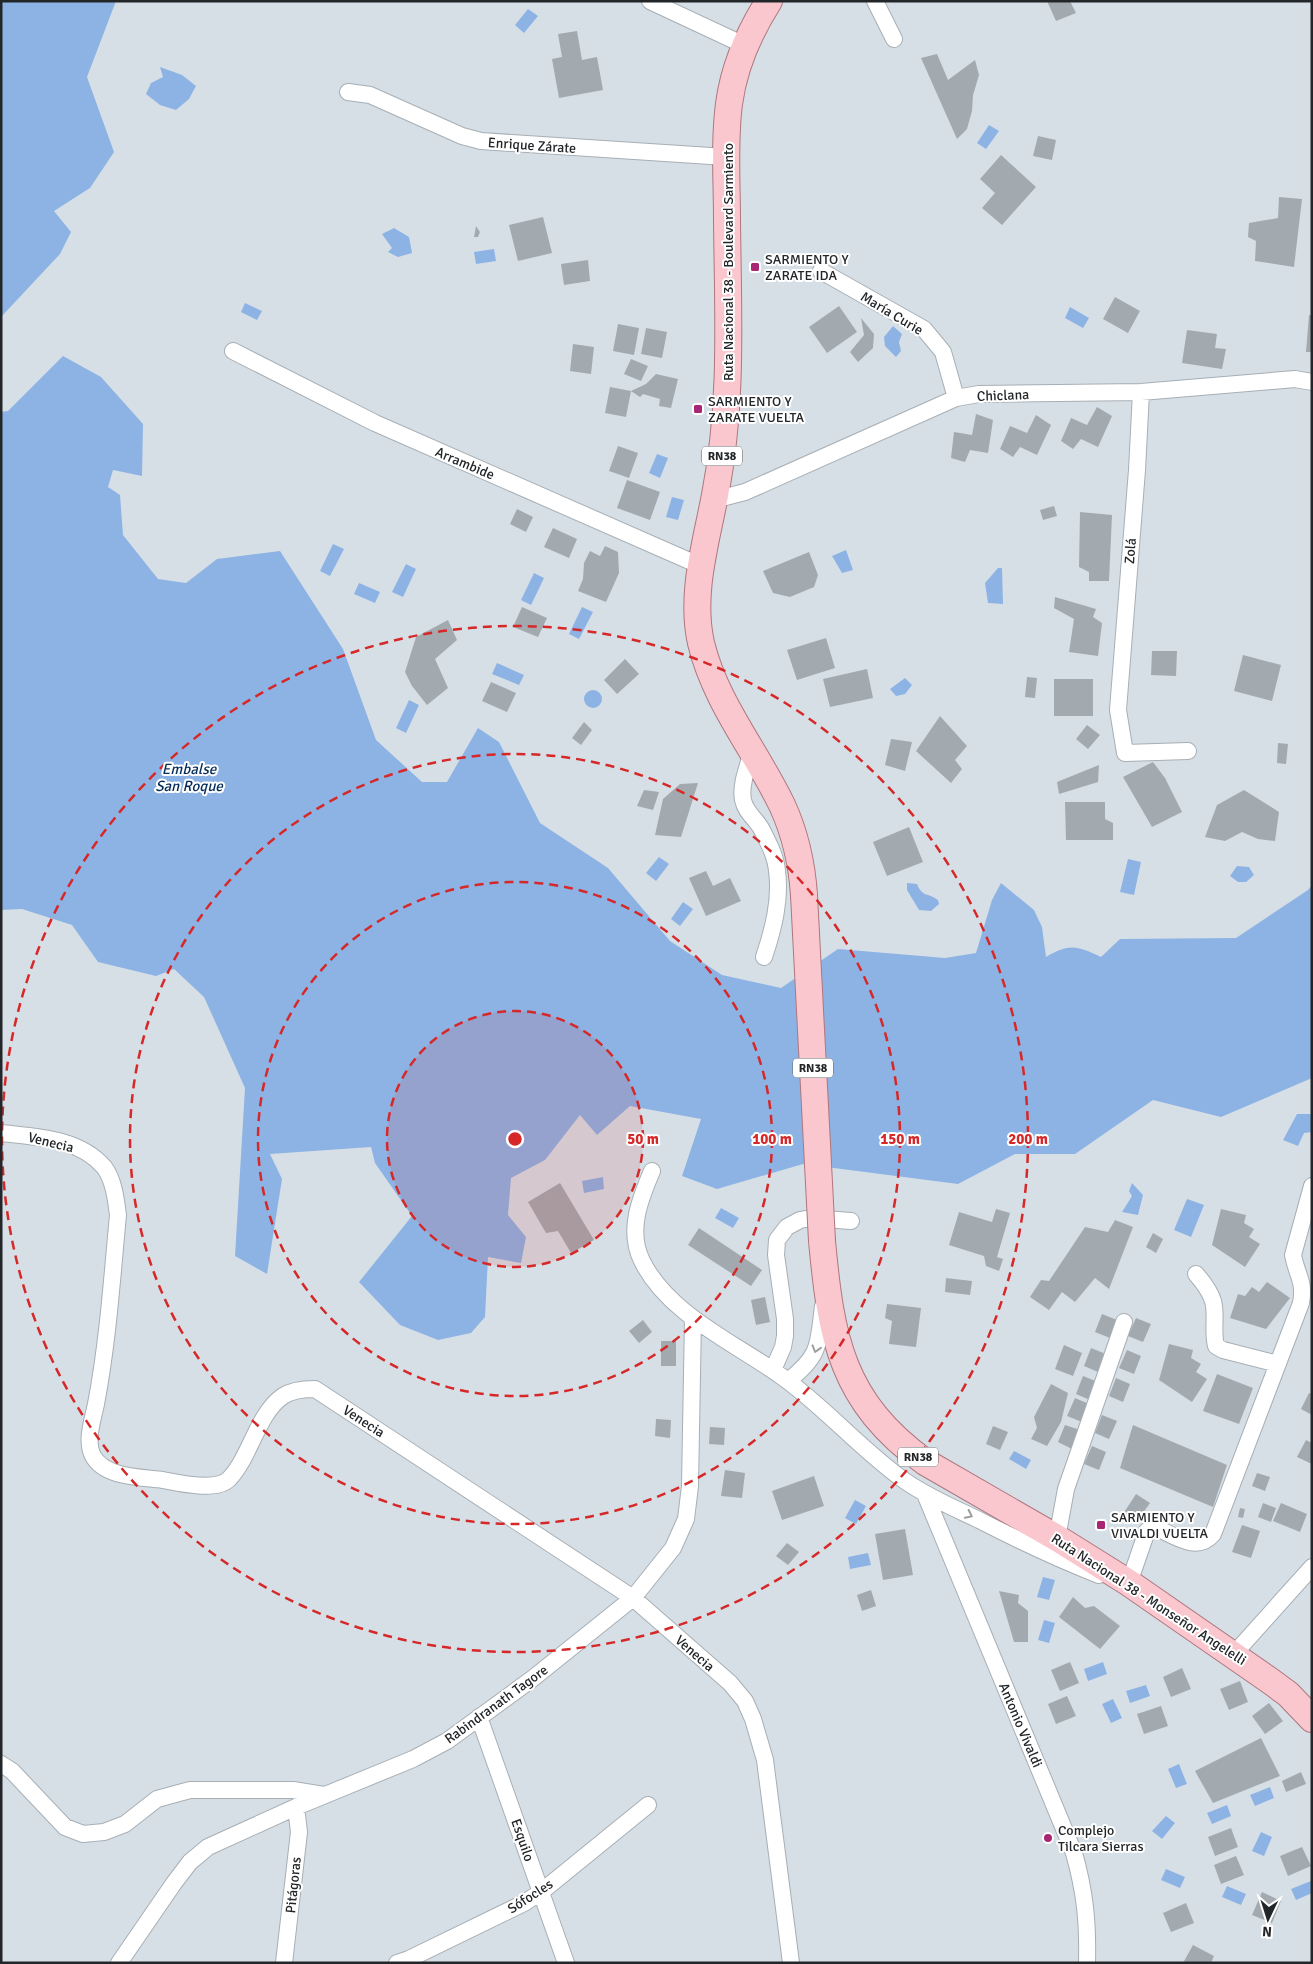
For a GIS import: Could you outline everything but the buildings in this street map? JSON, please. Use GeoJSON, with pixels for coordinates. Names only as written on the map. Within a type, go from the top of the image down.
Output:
{"type":"FeatureCollection","features":[{"type":"Feature","properties":{"kind":"main road","name":"Ruta Nacional 38 - Boulevard Sarmiento"},"geometry":{"type":"LineString","coordinates":[[769,1],[744,46],[734,76],[728,107],[726,158],[728,401],[724,449],[701,566],[698,619],[700,640],[720,694],[778,798],[787,820],[799,860],[804,895]]}},
{"type":"Feature","properties":{"kind":"main road","name":"Ruta Nacional 38 - Monseñor Angelelli"},"geometry":{"type":"LineString","coordinates":[[804,895],[822,1241],[826,1284],[835,1335],[843,1360],[861,1398],[882,1426],[924,1462],[1058,1538],[1136,1587],[1234,1654],[1288,1694],[1312,1719]]}},
{"type":"Feature","properties":{"kind":"street"},"geometry":{"type":"LineString","coordinates":[[650,1],[744,46]]}},
{"type":"Feature","properties":{"kind":"street"},"geometry":{"type":"LineString","coordinates":[[875,1],[894,39]]}},
{"type":"Feature","properties":{"kind":"street","name":"Enrique Zárate"},"geometry":{"type":"LineString","coordinates":[[348,92],[370,95],[462,136],[481,141],[726,158]]}},
{"type":"Feature","properties":{"kind":"street","name":"María Curie"},"geometry":{"type":"LineString","coordinates":[[821,271],[924,329],[943,352],[956,398]]}},
{"type":"Feature","properties":{"kind":"street","name":"Arrambide"},"geometry":{"type":"LineString","coordinates":[[234,351],[375,423],[701,566]]}},
{"type":"Feature","properties":{"kind":"street","name":"Chiclana"},"geometry":{"type":"LineString","coordinates":[[714,500],[745,492],[956,398],[979,394],[1140,392],[1295,379],[1312,382]]}},
{"type":"Feature","properties":{"kind":"street","name":"Zolá"},"geometry":{"type":"LineString","coordinates":[[1140,392],[1136,480],[1118,710],[1125,753],[1188,751]]}},
{"type":"Feature","properties":{"kind":"street"},"geometry":{"type":"LineString","coordinates":[[752,752],[742,798],[746,810],[762,828],[773,852],[777,871],[777,902],[774,924],[764,957]]}},
{"type":"Feature","properties":{"kind":"street","name":"Venecia"},"geometry":{"type":"LineString","coordinates":[[1,1133],[47,1138],[69,1144],[88,1154],[105,1168],[116,1195],[118,1215],[105,1357],[90,1435],[93,1455],[101,1464],[114,1472],[204,1487],[228,1480],[242,1462],[271,1408],[283,1396],[300,1390],[315,1389],[633,1598],[730,1683],[745,1701],[753,1719],[765,1760],[791,1963]]}},
{"type":"Feature","properties":{"kind":"street"},"geometry":{"type":"LineString","coordinates":[[652,1171],[641,1198],[635,1223],[636,1244],[642,1262],[654,1279],[693,1318],[788,1381],[882,1463],[925,1494],[1051,1556],[1136,1587],[1147,1530],[1154,1527],[1190,1543],[1199,1544],[1208,1540],[1213,1534],[1302,1303],[1302,1280],[1295,1266],[1293,1255],[1312,1186]]}},
{"type":"Feature","properties":{"kind":"street"},"geometry":{"type":"LineString","coordinates":[[773,1370],[785,1336],[785,1319],[776,1256],[777,1240],[786,1226],[800,1220],[811,1218],[851,1221]]}},
{"type":"Feature","properties":{"kind":"street"},"geometry":{"type":"LineString","coordinates":[[1196,1274],[1207,1288],[1214,1303],[1214,1337],[1216,1346],[1223,1350],[1278,1364]]}},
{"type":"Feature","properties":{"kind":"street"},"geometry":{"type":"LineString","coordinates":[[788,1381],[806,1368],[815,1354],[826,1284]]}},
{"type":"Feature","properties":{"kind":"street","name":"Rabindranath Tagore"},"geometry":{"type":"LineString","coordinates":[[122,1961],[190,1862],[208,1847],[296,1807],[413,1759],[447,1742],[532,1679],[633,1598],[672,1548],[686,1518],[690,1486],[693,1318]]}},
{"type":"Feature","properties":{"kind":"street"},"geometry":{"type":"LineString","coordinates":[[1058,1538],[1066,1489],[1124,1322]]}},
{"type":"Feature","properties":{"kind":"street","name":"Antonio Vivaldi"},"geometry":{"type":"LineString","coordinates":[[925,1494],[1074,1853],[1088,1917],[1087,1963]]}},
{"type":"Feature","properties":{"kind":"street"},"geometry":{"type":"LineString","coordinates":[[1234,1654],[1312,1567]]}},
{"type":"Feature","properties":{"kind":"street","name":"Esquilo"},"geometry":{"type":"LineString","coordinates":[[479,1718],[566,1963]]}},
{"type":"Feature","properties":{"kind":"street"},"geometry":{"type":"LineString","coordinates":[[1,1764],[12,1771],[65,1828],[83,1834],[104,1832],[125,1824],[157,1799],[190,1790],[293,1790],[324,1795]]}},
{"type":"Feature","properties":{"kind":"street","name":"Sófocles"},"geometry":{"type":"LineString","coordinates":[[397,1963],[409,1959],[524,1903],[541,1892],[648,1805]]}},
{"type":"Feature","properties":{"kind":"street","name":"Pitágoras"},"geometry":{"type":"LineString","coordinates":[[284,1963],[299,1832],[296,1807]]}},
{"type":"Feature","properties":{"kind":"water"},"geometry":{"type":"Polygon","coordinates":[[[1,1],[116,1],[87,77],[114,152],[90,188],[54,211],[71,232],[60,254],[1,317],[1,1]]]}},
{"type":"Feature","properties":{"kind":"water"},"geometry":{"type":"Polygon","coordinates":[[[528,9],[538,16],[524,33],[515,25],[528,9]]]}},
{"type":"Feature","properties":{"kind":"water"},"geometry":{"type":"Polygon","coordinates":[[[160,67],[182,75],[196,86],[189,99],[176,110],[160,105],[146,94],[151,83],[163,77],[160,67]]]}},
{"type":"Feature","properties":{"kind":"water"},"geometry":{"type":"Polygon","coordinates":[[[989,125],[999,131],[986,149],[977,143],[989,125]]]}},
{"type":"Feature","properties":{"kind":"water"},"geometry":{"type":"Polygon","coordinates":[[[394,228],[409,237],[412,253],[398,257],[388,252],[392,248],[382,234],[394,228]]]}},
{"type":"Feature","properties":{"kind":"water"},"geometry":{"type":"Polygon","coordinates":[[[494,249],[496,261],[476,264],[474,252],[494,249]]]}},
{"type":"Feature","properties":{"kind":"water"},"geometry":{"type":"Polygon","coordinates":[[[245,303],[262,311],[257,320],[241,312],[245,303]]]}},
{"type":"Feature","properties":{"kind":"water"},"geometry":{"type":"Polygon","coordinates":[[[1070,307],[1089,318],[1083,328],[1065,318],[1070,307]]]}},
{"type":"Feature","properties":{"kind":"water"},"geometry":{"type":"Polygon","coordinates":[[[893,326],[902,334],[899,342],[901,351],[896,357],[885,346],[884,337],[893,326]]]}},
{"type":"Feature","properties":{"kind":"water","name":"Embalse San Roque"},"geometry":{"type":"Polygon","coordinates":[[[63,356],[101,377],[143,424],[142,476],[113,470],[108,487],[120,495],[123,535],[158,579],[186,583],[217,559],[280,551],[343,649],[376,740],[422,782],[447,782],[478,728],[499,742],[540,823],[608,868],[670,941],[722,975],[781,988],[838,949],[945,958],[976,953],[992,900],[1001,883],[1034,910],[1042,927],[1046,957],[1068,948],[1079,948],[1101,957],[1120,939],[1236,938],[1308,890],[1312,885],[1312,1078],[1221,1117],[1153,1100],[1075,1154],[1015,1154],[958,1184],[803,1164],[717,1189],[682,1176],[701,1119],[630,1106],[597,1135],[580,1115],[545,1160],[511,1178],[508,1215],[526,1237],[521,1263],[488,1257],[485,1317],[471,1333],[438,1340],[400,1325],[359,1282],[412,1216],[375,1163],[371,1147],[270,1154],[282,1179],[267,1274],[235,1256],[245,1088],[204,997],[174,969],[156,976],[98,962],[72,925],[22,909],[1,910],[1,412],[8,411],[63,356]]]}},
{"type":"Feature","properties":{"kind":"water"},"geometry":{"type":"Polygon","coordinates":[[[657,454],[668,458],[660,478],[649,473],[657,454]]]}},
{"type":"Feature","properties":{"kind":"water"},"geometry":{"type":"Polygon","coordinates":[[[672,497],[684,500],[678,520],[666,517],[672,497]]]}},
{"type":"Feature","properties":{"kind":"water"},"geometry":{"type":"Polygon","coordinates":[[[333,544],[344,549],[330,576],[320,571],[333,544]]]}},
{"type":"Feature","properties":{"kind":"water"},"geometry":{"type":"Polygon","coordinates":[[[846,550],[853,570],[842,573],[832,556],[846,550]]]}},
{"type":"Feature","properties":{"kind":"water"},"geometry":{"type":"Polygon","coordinates":[[[406,564],[416,569],[403,597],[392,592],[406,564]]]}},
{"type":"Feature","properties":{"kind":"water"},"geometry":{"type":"Polygon","coordinates":[[[998,568],[1002,568],[1003,604],[988,603],[985,583],[998,568]]]}},
{"type":"Feature","properties":{"kind":"water"},"geometry":{"type":"Polygon","coordinates":[[[534,573],[544,578],[531,605],[521,600],[534,573]]]}},
{"type":"Feature","properties":{"kind":"water"},"geometry":{"type":"Polygon","coordinates":[[[359,583],[380,592],[375,603],[354,594],[359,583]]]}},
{"type":"Feature","properties":{"kind":"water"},"geometry":{"type":"Polygon","coordinates":[[[582,607],[593,612],[579,639],[569,634],[582,607]]]}},
{"type":"Feature","properties":{"kind":"water"},"geometry":{"type":"Polygon","coordinates":[[[497,663],[524,675],[519,685],[492,674],[497,663]]]}},
{"type":"Feature","properties":{"kind":"water"},"geometry":{"type":"Polygon","coordinates":[[[905,678],[912,685],[905,694],[896,696],[890,689],[905,678]]]}},
{"type":"Feature","properties":{"kind":"water"},"geometry":{"type":"Polygon","coordinates":[[[589,690],[597,690],[602,695],[600,706],[589,708],[584,703],[584,695],[589,690]]]}},
{"type":"Feature","properties":{"kind":"water"},"geometry":{"type":"Polygon","coordinates":[[[409,700],[419,705],[406,733],[396,728],[409,700]]]}},
{"type":"Feature","properties":{"kind":"water"},"geometry":{"type":"Polygon","coordinates":[[[659,857],[669,864],[656,881],[646,873],[659,857]]]}},
{"type":"Feature","properties":{"kind":"water"},"geometry":{"type":"Polygon","coordinates":[[[1128,859],[1141,862],[1134,895],[1120,892],[1128,859]]]}},
{"type":"Feature","properties":{"kind":"water"},"geometry":{"type":"Polygon","coordinates":[[[1237,866],[1249,867],[1254,875],[1246,882],[1238,882],[1230,876],[1237,866]]]}},
{"type":"Feature","properties":{"kind":"water"},"geometry":{"type":"Polygon","coordinates":[[[907,883],[917,884],[923,893],[938,900],[939,904],[931,911],[919,910],[907,890],[907,883]]]}},
{"type":"Feature","properties":{"kind":"water"},"geometry":{"type":"Polygon","coordinates":[[[683,902],[693,909],[680,926],[671,919],[683,902]]]}},
{"type":"Feature","properties":{"kind":"water"},"geometry":{"type":"Polygon","coordinates":[[[1297,1114],[1312,1114],[1312,1132],[1304,1133],[1298,1146],[1283,1140],[1297,1114]]]}},
{"type":"Feature","properties":{"kind":"water"},"geometry":{"type":"Polygon","coordinates":[[[603,1177],[604,1189],[584,1193],[582,1181],[603,1177]]]}},
{"type":"Feature","properties":{"kind":"water"},"geometry":{"type":"Polygon","coordinates":[[[1132,1183],[1143,1195],[1138,1215],[1122,1212],[1132,1196],[1129,1191],[1132,1183]]]}},
{"type":"Feature","properties":{"kind":"water"},"geometry":{"type":"Polygon","coordinates":[[[1187,1199],[1204,1205],[1191,1237],[1174,1230],[1187,1199]]]}},
{"type":"Feature","properties":{"kind":"water"},"geometry":{"type":"Polygon","coordinates":[[[721,1208],[739,1218],[733,1228],[715,1218],[721,1208]]]}},
{"type":"Feature","properties":{"kind":"water"},"geometry":{"type":"Polygon","coordinates":[[[1014,1451],[1031,1460],[1026,1469],[1009,1459],[1014,1451]]]}},
{"type":"Feature","properties":{"kind":"water"},"geometry":{"type":"Polygon","coordinates":[[[855,1500],[866,1506],[856,1524],[845,1518],[855,1500]]]}},
{"type":"Feature","properties":{"kind":"water"},"geometry":{"type":"Polygon","coordinates":[[[868,1553],[871,1565],[850,1569],[848,1557],[868,1553]]]}},
{"type":"Feature","properties":{"kind":"water"},"geometry":{"type":"Polygon","coordinates":[[[1043,1577],[1055,1580],[1049,1600],[1037,1597],[1043,1577]]]}},
{"type":"Feature","properties":{"kind":"water"},"geometry":{"type":"Polygon","coordinates":[[[1044,1620],[1055,1623],[1049,1643],[1038,1640],[1044,1620]]]}},
{"type":"Feature","properties":{"kind":"water"},"geometry":{"type":"Polygon","coordinates":[[[1103,1662],[1107,1674],[1088,1681],[1084,1669],[1103,1662]]]}},
{"type":"Feature","properties":{"kind":"water"},"geometry":{"type":"Polygon","coordinates":[[[1146,1685],[1150,1696],[1130,1703],[1126,1691],[1146,1685]]]}},
{"type":"Feature","properties":{"kind":"water"},"geometry":{"type":"Polygon","coordinates":[[[1113,1699],[1122,1718],[1111,1723],[1102,1704],[1113,1699]]]}},
{"type":"Feature","properties":{"kind":"water"},"geometry":{"type":"Polygon","coordinates":[[[1179,1764],[1187,1784],[1176,1788],[1168,1769],[1179,1764]]]}},
{"type":"Feature","properties":{"kind":"water"},"geometry":{"type":"Polygon","coordinates":[[[1270,1787],[1274,1798],[1255,1806],[1250,1795],[1270,1787]]]}},
{"type":"Feature","properties":{"kind":"water"},"geometry":{"type":"Polygon","coordinates":[[[1227,1805],[1231,1816],[1212,1824],[1207,1813],[1227,1805]]]}},
{"type":"Feature","properties":{"kind":"water"},"geometry":{"type":"Polygon","coordinates":[[[1166,1816],[1175,1823],[1162,1839],[1152,1831],[1166,1816]]]}},
{"type":"Feature","properties":{"kind":"water"},"geometry":{"type":"Polygon","coordinates":[[[1261,1832],[1272,1837],[1264,1856],[1252,1851],[1261,1832]]]}},
{"type":"Feature","properties":{"kind":"water"},"geometry":{"type":"Polygon","coordinates":[[[1166,1869],[1185,1877],[1180,1888],[1161,1880],[1166,1869]]]}},
{"type":"Feature","properties":{"kind":"water"},"geometry":{"type":"Polygon","coordinates":[[[1311,1881],[1312,1893],[1296,1900],[1291,1889],[1311,1881]]]}},
{"type":"Feature","properties":{"kind":"water"},"geometry":{"type":"Polygon","coordinates":[[[1227,1886],[1246,1894],[1241,1905],[1222,1897],[1227,1886]]]}},
{"type":"Feature","properties":{"kind":"place","name":"SARMIENTO Y ZARATE IDA"},"geometry":{"type":"Point","coordinates":[755,267]}},
{"type":"Feature","properties":{"kind":"place","name":"SARMIENTO Y ZARATE VUELTA"},"geometry":{"type":"Point","coordinates":[698,409]}},
{"type":"Feature","properties":{"kind":"place","name":"SARMIENTO Y VIVALDI VUELTA"},"geometry":{"type":"Point","coordinates":[1101,1525]}},
{"type":"Feature","properties":{"kind":"place","name":"Complejo Tilcara Sierras"},"geometry":{"type":"Point","coordinates":[1048,1838]}}]}
